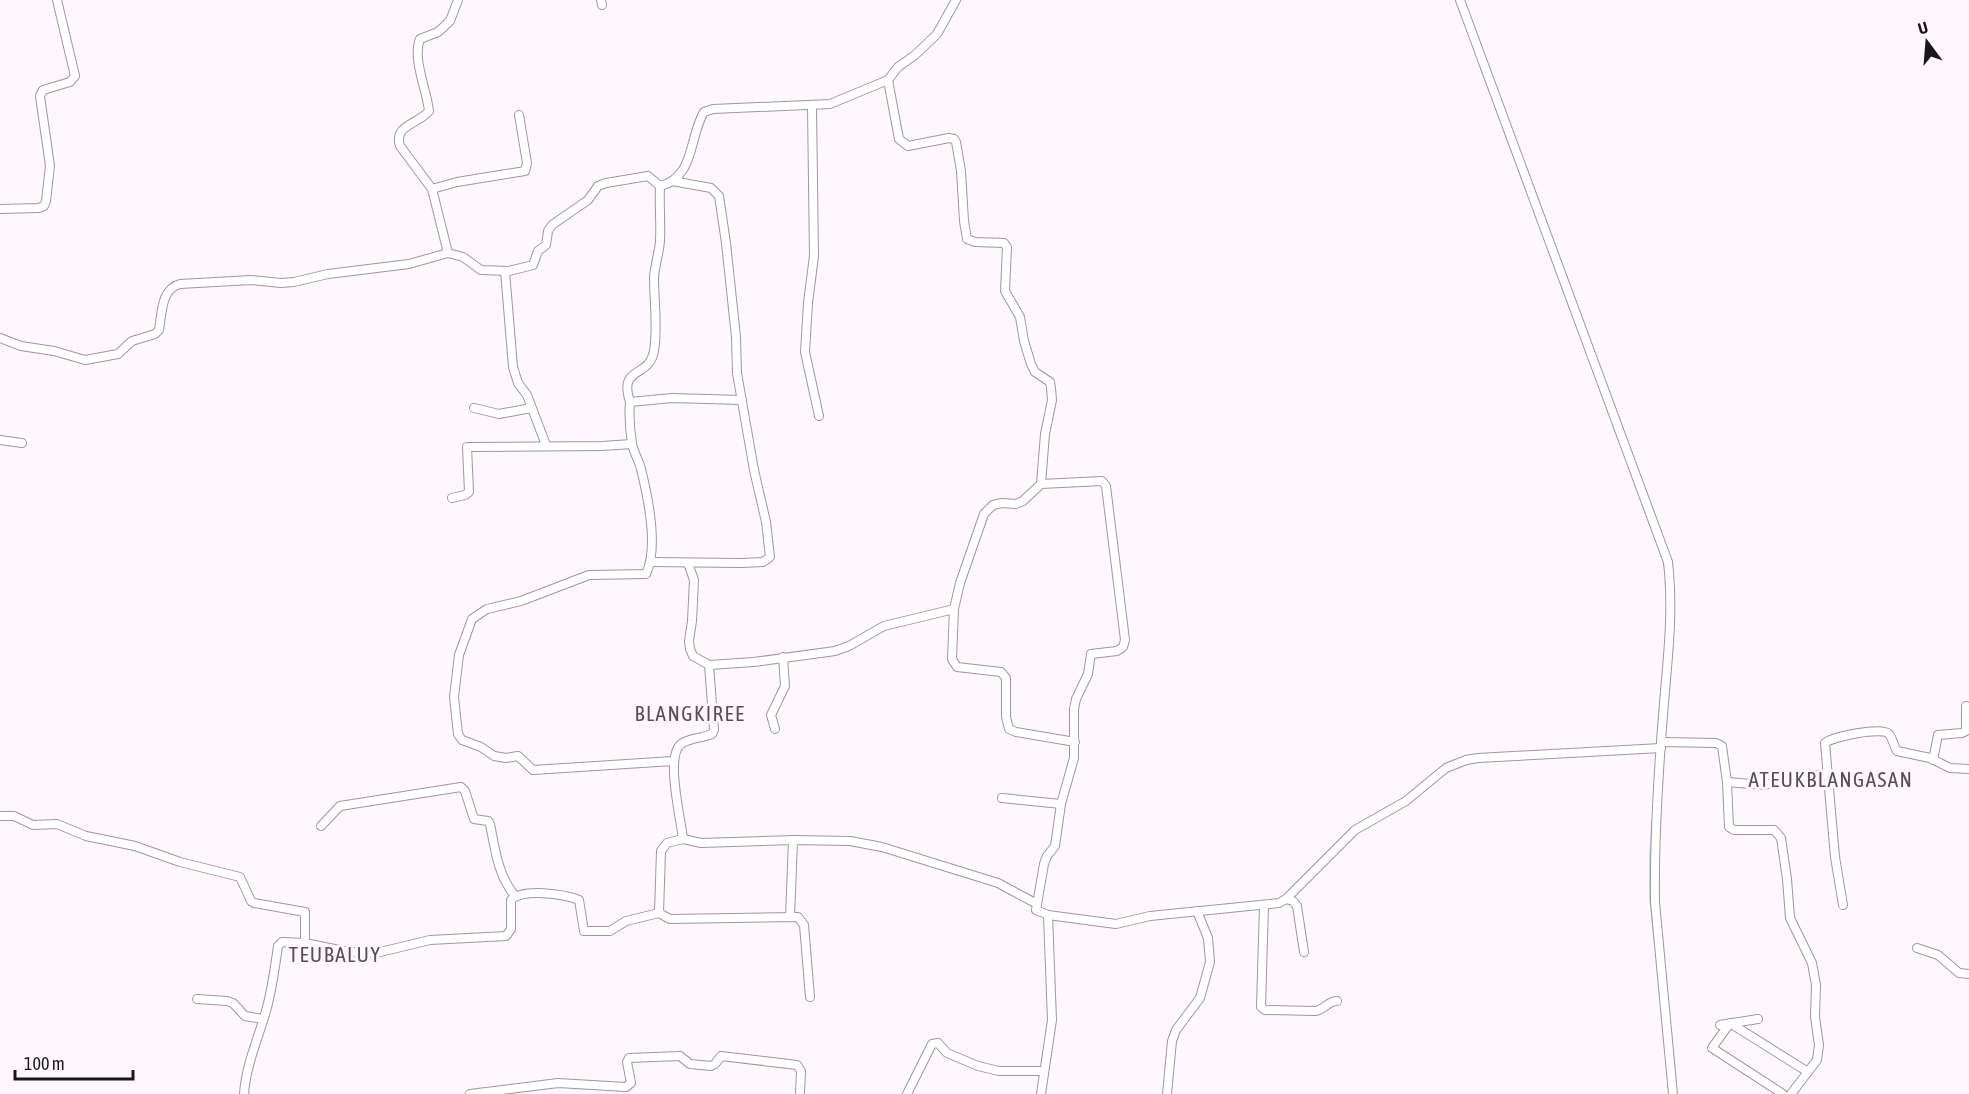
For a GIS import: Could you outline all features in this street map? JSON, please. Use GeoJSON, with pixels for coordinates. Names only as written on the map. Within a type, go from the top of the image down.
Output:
{"type":"FeatureCollection","features":[{"type":"Feature","properties":{"kind":"street"},"geometry":{"type":"LineString","coordinates":[[0,209],[39,208],[44,206],[46,201],[50,166],[40,96],[43,90],[70,82],[75,76],[57,0]]}},
{"type":"Feature","properties":{"kind":"street"},"geometry":{"type":"LineString","coordinates":[[448,253],[432,189],[400,146],[398,138],[402,130],[426,116],[429,111],[418,60],[417,46],[420,39],[438,32],[450,21],[458,0]]}},
{"type":"Feature","properties":{"kind":"street"},"geometry":{"type":"LineString","coordinates":[[660,186],[672,181],[689,159],[700,118],[708,110],[812,106],[842,101],[888,80],[898,66],[915,55],[937,34],[956,0]]}},
{"type":"Feature","properties":{"kind":"street"},"geometry":{"type":"LineString","coordinates":[[1460,0],[1668,562],[1672,614],[1654,842],[1655,902],[1673,1094]]}},
{"type":"Feature","properties":{"kind":"street"},"geometry":{"type":"LineString","coordinates":[[888,80],[899,139],[903,144],[908,146],[949,138],[956,140],[967,239],[975,242],[1004,243],[1007,248],[1005,291],[1020,317],[1031,364],[1035,372],[1050,382],[1052,388],[1041,484]]}},
{"type":"Feature","properties":{"kind":"street"},"geometry":{"type":"LineString","coordinates":[[812,106],[814,256],[805,352],[819,416]]}},
{"type":"Feature","properties":{"kind":"street"},"geometry":{"type":"LineString","coordinates":[[432,189],[457,182],[525,171],[527,163],[519,115]]}},
{"type":"Feature","properties":{"kind":"street"},"geometry":{"type":"LineString","coordinates":[[0,338],[21,346],[54,351],[78,359],[112,357],[132,341],[153,335],[159,330],[166,293],[172,286],[262,281],[294,282],[338,272],[394,266],[448,253],[463,257],[481,270],[505,271],[533,265],[538,251],[546,244],[548,231],[552,225],[588,200],[598,186],[648,176],[660,186]]}},
{"type":"Feature","properties":{"kind":"street"},"geometry":{"type":"LineString","coordinates":[[650,561],[763,562],[770,557],[766,522],[754,470],[737,373],[736,337],[719,196],[711,188],[672,181]]}},
{"type":"Feature","properties":{"kind":"street"},"geometry":{"type":"LineString","coordinates":[[660,186],[660,240],[654,274],[655,345],[652,361],[630,376],[627,381],[632,444],[641,468],[651,523],[650,561],[646,574],[590,575],[521,601],[487,609],[472,619],[459,655],[454,697],[456,725],[462,740],[481,747],[494,756],[506,758],[518,756],[533,770],[673,761]]}},
{"type":"Feature","properties":{"kind":"street"},"geometry":{"type":"LineString","coordinates":[[505,271],[511,361],[518,383],[527,395],[546,445]]}},
{"type":"Feature","properties":{"kind":"street"},"geometry":{"type":"LineString","coordinates":[[630,402],[672,398],[742,399]]}},
{"type":"Feature","properties":{"kind":"street"},"geometry":{"type":"LineString","coordinates":[[474,408],[499,414],[531,408]]}},
{"type":"Feature","properties":{"kind":"street"},"geometry":{"type":"LineString","coordinates":[[0,440],[22,443]]}},
{"type":"Feature","properties":{"kind":"street"},"geometry":{"type":"LineString","coordinates":[[452,498],[469,492],[467,447],[632,444]]}},
{"type":"Feature","properties":{"kind":"street"},"geometry":{"type":"LineString","coordinates":[[1075,742],[1009,729],[1006,717],[1006,678],[1001,672],[957,667],[954,664],[952,658],[954,609],[960,583],[988,509],[1002,503],[1016,504],[1023,501],[1041,484],[1102,481],[1105,483],[1125,640],[1123,647],[1117,651],[1091,654],[1088,674],[1076,699],[1074,710],[1075,742],[1074,758],[1061,804],[1055,846],[1044,864],[1036,910],[1048,915],[1116,924],[1150,916],[1279,903],[1286,899],[1354,830],[1406,801],[1446,768],[1466,760],[1716,743],[1722,746],[1727,782],[1729,826],[1734,830],[1774,830],[1781,838],[1790,918],[1812,963],[1816,985],[1815,1017],[1819,1045],[1817,1060],[1791,1094]]}},
{"type":"Feature","properties":{"kind":"street"},"geometry":{"type":"LineString","coordinates":[[688,563],[694,580],[690,649],[693,656],[709,665],[754,662],[835,651],[849,646],[884,626],[954,609]]}},
{"type":"Feature","properties":{"kind":"street"},"geometry":{"type":"LineString","coordinates":[[775,729],[771,715],[785,686],[783,657]]}},
{"type":"Feature","properties":{"kind":"street"},"geometry":{"type":"LineString","coordinates":[[683,839],[673,774],[674,754],[679,745],[712,734],[714,730],[709,665]]}},
{"type":"Feature","properties":{"kind":"street"},"geometry":{"type":"LineString","coordinates":[[1933,760],[1938,735],[1966,731],[1966,706]]}},
{"type":"Feature","properties":{"kind":"street"},"geometry":{"type":"LineString","coordinates":[[1843,905],[1835,857],[1825,743],[1831,739],[1861,733],[1886,732],[1897,751],[1933,760],[1943,766],[1969,770]]}},
{"type":"Feature","properties":{"kind":"street"},"geometry":{"type":"LineString","coordinates":[[1727,782],[1763,785],[1828,773]]}},
{"type":"Feature","properties":{"kind":"street"},"geometry":{"type":"LineString","coordinates":[[321,825],[340,806],[350,803],[461,787],[465,791],[474,819],[488,821],[490,824],[500,868],[509,889],[515,896]]}},
{"type":"Feature","properties":{"kind":"street"},"geometry":{"type":"LineString","coordinates":[[1002,798],[1061,804]]}},
{"type":"Feature","properties":{"kind":"street"},"geometry":{"type":"LineString","coordinates":[[0,816],[14,816],[33,825],[57,824],[73,832],[135,846],[180,862],[240,877],[254,903],[306,912],[304,943]]}},
{"type":"Feature","properties":{"kind":"street"},"geometry":{"type":"LineString","coordinates":[[659,913],[661,851],[667,843],[683,839],[701,843],[850,841],[882,847],[998,884],[1037,904]]}},
{"type":"Feature","properties":{"kind":"street"},"geometry":{"type":"LineString","coordinates":[[790,917],[793,840]]}},
{"type":"Feature","properties":{"kind":"street"},"geometry":{"type":"LineString","coordinates":[[244,1094],[247,1071],[270,996],[278,946],[282,942],[304,943],[349,952],[376,953],[430,940],[499,938],[511,932],[510,902],[515,896],[536,892],[576,898],[580,903],[582,929],[586,932],[612,930],[621,923],[659,913],[670,919],[798,917],[804,925],[810,997]]}},
{"type":"Feature","properties":{"kind":"street"},"geometry":{"type":"LineString","coordinates":[[1286,899],[1293,901],[1297,906],[1304,952]]}},
{"type":"Feature","properties":{"kind":"street"},"geometry":{"type":"LineString","coordinates":[[1264,905],[1260,1004],[1262,1009],[1319,1011],[1337,1000]]}},
{"type":"Feature","properties":{"kind":"street"},"geometry":{"type":"LineString","coordinates":[[1167,1094],[1172,1041],[1176,1030],[1200,998],[1210,962],[1208,938],[1197,911]]}},
{"type":"Feature","properties":{"kind":"street"},"geometry":{"type":"LineString","coordinates":[[1041,1094],[1052,1020],[1048,915]]}},
{"type":"Feature","properties":{"kind":"street"},"geometry":{"type":"LineString","coordinates":[[1917,948],[1938,955],[1959,973],[1969,974]]}},
{"type":"Feature","properties":{"kind":"street"},"geometry":{"type":"LineString","coordinates":[[196,999],[227,1001],[233,1003],[245,1016],[263,1019]]}},
{"type":"Feature","properties":{"kind":"street"},"geometry":{"type":"LineString","coordinates":[[1720,1025],[1758,1019]]}},
{"type":"Feature","properties":{"kind":"street"},"geometry":{"type":"LineString","coordinates":[[1730,1023],[1808,1072]]}},
{"type":"Feature","properties":{"kind":"street"},"geometry":{"type":"LineString","coordinates":[[1730,1023],[1712,1048],[1783,1094]]}},
{"type":"Feature","properties":{"kind":"street"},"geometry":{"type":"LineString","coordinates":[[907,1094],[934,1042],[938,1042],[947,1053],[954,1057],[978,1066],[999,1071],[1044,1071]]}},
{"type":"Feature","properties":{"kind":"street"},"geometry":{"type":"LineString","coordinates":[[470,1094],[558,1083],[626,1088],[631,1083],[627,1062],[629,1058],[680,1056],[690,1064],[711,1066],[722,1056],[797,1065],[801,1071],[800,1094]]}},
{"type":"Feature","properties":{"kind":"waterway"},"geometry":{"type":"LineString","coordinates":[[1661,553],[1665,568]]}},
{"type":"Feature","properties":{"kind":"waterway"},"geometry":{"type":"LineString","coordinates":[[1652,822],[1650,897],[1655,945]]}},
{"type":"Feature","properties":{"kind":"waterway"},"geometry":{"type":"LineString","coordinates":[[1668,1085],[1669,1094]]}},
{"type":"Feature","properties":{"kind":"district","name":"BLANGKIREE"},"geometry":{"type":"Point","coordinates":[690,713]}},
{"type":"Feature","properties":{"kind":"district","name":"ATEUKBLANGASAN"},"geometry":{"type":"Point","coordinates":[1831,779]}},
{"type":"Feature","properties":{"kind":"district","name":"TEUBALUY"},"geometry":{"type":"Point","coordinates":[335,954]}}]}
